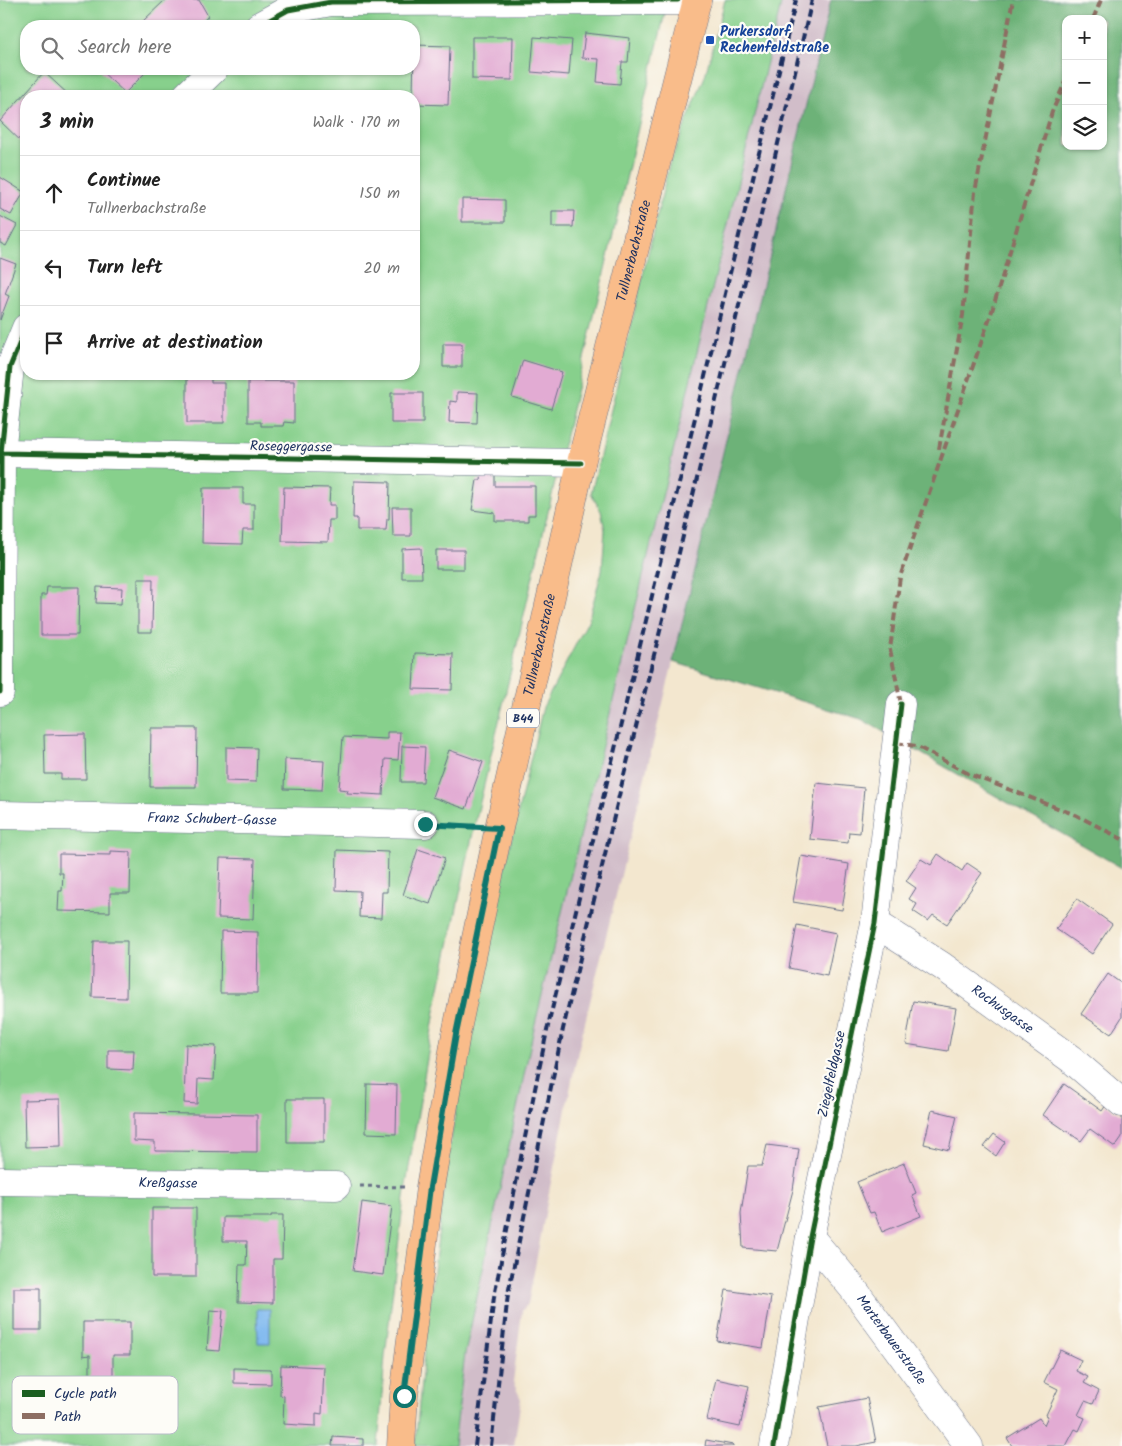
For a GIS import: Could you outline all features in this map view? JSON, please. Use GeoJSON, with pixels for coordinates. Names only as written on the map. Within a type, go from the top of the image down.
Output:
{"type":"FeatureCollection","features":[{"type":"Feature","properties":{"kind":"main road","name":"Tullnerbachstraße"},"geometry":{"type":"LineString","coordinates":[[401,1446],[404,1396],[430,1187],[456,1034],[499,828],[581,463],[697,0]]}},
{"type":"Feature","properties":{"kind":"street"},"geometry":{"type":"LineString","coordinates":[[270,20],[288,10],[331,2],[697,0]]}},
{"type":"Feature","properties":{"kind":"street"},"geometry":{"type":"LineString","coordinates":[[192,90],[208,75]]}},
{"type":"Feature","properties":{"kind":"street"},"geometry":{"type":"LineString","coordinates":[[0,692],[1,453],[10,367],[20,343]]}},
{"type":"Feature","properties":{"kind":"street","name":"Roseggergasse"},"geometry":{"type":"LineString","coordinates":[[1,453],[581,463]]}},
{"type":"Feature","properties":{"kind":"street","name":"Ziegelfeldgasse"},"geometry":{"type":"LineString","coordinates":[[774,1446],[810,1237],[875,923],[901,704]]}},
{"type":"Feature","properties":{"kind":"street","name":"Franz Schubert-Gasse"},"geometry":{"type":"LineString","coordinates":[[0,815],[425,824]]}},
{"type":"Feature","properties":{"kind":"street","name":"Rochusgasse"},"geometry":{"type":"LineString","coordinates":[[875,923],[942,966],[1071,1059],[1122,1104]]}},
{"type":"Feature","properties":{"kind":"street","name":"Kreßgasse"},"geometry":{"type":"LineString","coordinates":[[0,1181],[336,1186]]}},
{"type":"Feature","properties":{"kind":"street","name":"Marterbauerstraße"},"geometry":{"type":"LineString","coordinates":[[810,1237],[852,1287],[969,1446]]}},
{"type":"Feature","properties":{"kind":"path"},"geometry":{"type":"LineString","coordinates":[[425,824],[499,828]]}},
{"type":"Feature","properties":{"kind":"path"},"geometry":{"type":"LineString","coordinates":[[336,1186],[430,1187]]}},
{"type":"Feature","properties":{"kind":"shaded area"},"geometry":{"type":"Polygon","coordinates":[[[782,0],[831,0],[578,1051],[528,1304],[522,1311],[513,1382],[521,1399],[514,1446],[454,1446],[465,1354],[534,1028],[782,0]]]}},
{"type":"Feature","properties":{"kind":"green space"},"geometry":{"type":"Polygon","coordinates":[[[0,0],[668,0],[474,828],[435,1011],[404,1197],[385,1356],[378,1446],[0,1446],[0,0]]]}},
{"type":"Feature","properties":{"kind":"green space"},"geometry":{"type":"Polygon","coordinates":[[[725,0],[782,0],[534,1028],[465,1354],[454,1446],[415,1446],[425,1342],[448,1157],[471,1018],[543,707],[588,621],[602,571],[605,530],[601,511],[591,494],[669,165],[705,76],[725,0]]]}},
{"type":"Feature","properties":{"kind":"green space"},"geometry":{"type":"Polygon","coordinates":[[[831,0],[1122,0],[1122,868],[861,719],[673,662],[831,0]]]}},
{"type":"Feature","properties":{"kind":"water"},"geometry":{"type":"Polygon","coordinates":[[[257,1309],[270,1309],[270,1343],[258,1343],[257,1309]]]}},
{"type":"Feature","properties":{"kind":"building"},"geometry":{"type":"Polygon","coordinates":[[[165,0],[199,0],[208,16],[204,20],[144,20],[165,0]]]}},
{"type":"Feature","properties":{"kind":"building"},"geometry":{"type":"Polygon","coordinates":[[[585,33],[630,38],[628,62],[622,62],[620,84],[597,82],[599,59],[582,58],[585,33]]]}},
{"type":"Feature","properties":{"kind":"building"},"geometry":{"type":"Polygon","coordinates":[[[472,37],[513,37],[512,80],[472,79],[472,37]]]}},
{"type":"Feature","properties":{"kind":"building"},"geometry":{"type":"Polygon","coordinates":[[[534,37],[572,40],[569,75],[531,72],[534,37]]]}},
{"type":"Feature","properties":{"kind":"building"},"geometry":{"type":"Polygon","coordinates":[[[420,45],[450,46],[448,105],[420,104],[420,90],[413,90],[413,75],[420,75],[420,45]]]}},
{"type":"Feature","properties":{"kind":"building"},"geometry":{"type":"Polygon","coordinates":[[[41,75],[47,75],[64,90],[28,90],[41,75]]]}},
{"type":"Feature","properties":{"kind":"building"},"geometry":{"type":"Polygon","coordinates":[[[105,75],[143,75],[128,90],[122,90],[105,75]]]}},
{"type":"Feature","properties":{"kind":"building"},"geometry":{"type":"Polygon","coordinates":[[[20,99],[20,140],[0,121],[20,99]]]}},
{"type":"Feature","properties":{"kind":"building"},"geometry":{"type":"Polygon","coordinates":[[[0,177],[20,190],[20,199],[11,215],[0,209],[0,177]]]}},
{"type":"Feature","properties":{"kind":"building"},"geometry":{"type":"Polygon","coordinates":[[[462,199],[505,200],[505,222],[462,222],[462,199]]]}},
{"type":"Feature","properties":{"kind":"building"},"geometry":{"type":"Polygon","coordinates":[[[552,211],[574,211],[573,227],[552,227],[552,211]]]}},
{"type":"Feature","properties":{"kind":"building"},"geometry":{"type":"Polygon","coordinates":[[[0,216],[17,225],[6,246],[0,243],[0,216]]]}},
{"type":"Feature","properties":{"kind":"building"},"geometry":{"type":"Polygon","coordinates":[[[0,258],[16,264],[5,294],[9,296],[0,320],[0,258]]]}},
{"type":"Feature","properties":{"kind":"building"},"geometry":{"type":"Polygon","coordinates":[[[443,344],[462,344],[462,367],[443,367],[443,344]]]}},
{"type":"Feature","properties":{"kind":"building"},"geometry":{"type":"Polygon","coordinates":[[[523,360],[562,372],[551,409],[512,397],[523,360]]]}},
{"type":"Feature","properties":{"kind":"building"},"geometry":{"type":"Polygon","coordinates":[[[187,380],[211,380],[211,383],[224,383],[224,423],[187,423],[187,380]]]}},
{"type":"Feature","properties":{"kind":"building"},"geometry":{"type":"Polygon","coordinates":[[[248,381],[294,381],[294,423],[284,422],[283,426],[261,426],[261,422],[248,422],[248,381]]]}},
{"type":"Feature","properties":{"kind":"building"},"geometry":{"type":"Polygon","coordinates":[[[457,392],[478,393],[477,423],[449,422],[450,401],[457,402],[457,392]]]}},
{"type":"Feature","properties":{"kind":"building"},"geometry":{"type":"Polygon","coordinates":[[[391,393],[423,393],[423,423],[391,423],[391,393]]]}},
{"type":"Feature","properties":{"kind":"building"},"geometry":{"type":"Polygon","coordinates":[[[482,470],[495,470],[495,486],[535,486],[535,515],[528,515],[528,521],[495,521],[495,513],[472,510],[477,480],[481,480],[482,470]]]}},
{"type":"Feature","properties":{"kind":"building"},"geometry":{"type":"Polygon","coordinates":[[[354,481],[390,482],[389,519],[387,519],[386,530],[357,530],[357,518],[353,518],[354,481]]]}},
{"type":"Feature","properties":{"kind":"building"},"geometry":{"type":"Polygon","coordinates":[[[284,487],[330,488],[329,505],[335,505],[335,520],[329,520],[328,542],[282,541],[284,487]]]}},
{"type":"Feature","properties":{"kind":"building"},"geometry":{"type":"Polygon","coordinates":[[[203,488],[243,488],[243,504],[254,504],[254,530],[243,530],[242,544],[202,543],[203,488]]]}},
{"type":"Feature","properties":{"kind":"building"},"geometry":{"type":"Polygon","coordinates":[[[392,507],[411,507],[411,536],[393,536],[392,507]]]}},
{"type":"Feature","properties":{"kind":"building"},"geometry":{"type":"Polygon","coordinates":[[[421,548],[422,578],[402,578],[402,549],[421,548]]]}},
{"type":"Feature","properties":{"kind":"building"},"geometry":{"type":"Polygon","coordinates":[[[436,550],[464,550],[464,569],[436,569],[436,550]]]}},
{"type":"Feature","properties":{"kind":"building"},"geometry":{"type":"Polygon","coordinates":[[[138,579],[153,579],[152,632],[138,632],[138,579]]]}},
{"type":"Feature","properties":{"kind":"building"},"geometry":{"type":"Polygon","coordinates":[[[47,587],[79,587],[78,635],[41,635],[41,595],[46,595],[47,587]]]}},
{"type":"Feature","properties":{"kind":"building"},"geometry":{"type":"Polygon","coordinates":[[[97,587],[122,588],[121,604],[96,603],[97,587]]]}},
{"type":"Feature","properties":{"kind":"building"},"geometry":{"type":"Polygon","coordinates":[[[415,653],[453,654],[452,690],[413,689],[415,653]]]}},
{"type":"Feature","properties":{"kind":"building"},"geometry":{"type":"Polygon","coordinates":[[[151,728],[197,728],[196,787],[150,787],[151,728]]]}},
{"type":"Feature","properties":{"kind":"building"},"geometry":{"type":"Polygon","coordinates":[[[387,732],[400,732],[398,760],[385,759],[383,795],[347,793],[348,790],[339,789],[343,737],[387,739],[387,732]]]}},
{"type":"Feature","properties":{"kind":"building"},"geometry":{"type":"Polygon","coordinates":[[[85,734],[86,779],[61,779],[61,774],[45,774],[44,735],[85,734]]]}},
{"type":"Feature","properties":{"kind":"building"},"geometry":{"type":"Polygon","coordinates":[[[402,746],[425,747],[423,782],[401,782],[402,746]]]}},
{"type":"Feature","properties":{"kind":"building"},"geometry":{"type":"Polygon","coordinates":[[[226,747],[257,748],[256,782],[226,781],[226,747]]]}},
{"type":"Feature","properties":{"kind":"building"},"geometry":{"type":"Polygon","coordinates":[[[449,750],[483,762],[466,809],[432,797],[449,750]]]}},
{"type":"Feature","properties":{"kind":"building"},"geometry":{"type":"Polygon","coordinates":[[[285,759],[324,761],[322,790],[284,789],[285,759]]]}},
{"type":"Feature","properties":{"kind":"building"},"geometry":{"type":"Polygon","coordinates":[[[816,783],[864,788],[860,833],[849,832],[848,843],[810,839],[816,783]]]}},
{"type":"Feature","properties":{"kind":"building"},"geometry":{"type":"Polygon","coordinates":[[[418,849],[445,858],[430,904],[403,895],[418,849]]]}},
{"type":"Feature","properties":{"kind":"building"},"geometry":{"type":"Polygon","coordinates":[[[337,850],[388,852],[387,892],[382,892],[381,918],[359,917],[360,891],[336,890],[337,850]]]}},
{"type":"Feature","properties":{"kind":"building"},"geometry":{"type":"Polygon","coordinates":[[[111,851],[131,852],[130,893],[110,893],[110,912],[58,911],[59,891],[62,891],[63,873],[59,873],[59,854],[111,855],[111,851]]]}},
{"type":"Feature","properties":{"kind":"building"},"geometry":{"type":"Polygon","coordinates":[[[938,854],[962,871],[967,863],[982,873],[947,924],[933,915],[928,921],[913,911],[917,904],[909,899],[916,888],[906,881],[921,859],[931,865],[938,854]]]}},
{"type":"Feature","properties":{"kind":"building"},"geometry":{"type":"Polygon","coordinates":[[[801,856],[849,864],[842,910],[793,902],[801,856]]]}},
{"type":"Feature","properties":{"kind":"building"},"geometry":{"type":"Polygon","coordinates":[[[220,858],[255,859],[253,919],[218,918],[220,858]]]}},
{"type":"Feature","properties":{"kind":"building"},"geometry":{"type":"Polygon","coordinates":[[[1077,899],[1112,924],[1092,954],[1056,929],[1077,899]]]}},
{"type":"Feature","properties":{"kind":"building"},"geometry":{"type":"Polygon","coordinates":[[[797,925],[836,933],[827,976],[789,968],[797,925]]]}},
{"type":"Feature","properties":{"kind":"building"},"geometry":{"type":"Polygon","coordinates":[[[221,931],[258,932],[257,993],[220,993],[221,931]]]}},
{"type":"Feature","properties":{"kind":"building"},"geometry":{"type":"Polygon","coordinates":[[[94,941],[127,941],[126,998],[92,997],[94,941]]]}},
{"type":"Feature","properties":{"kind":"building"},"geometry":{"type":"Polygon","coordinates":[[[1108,974],[1122,984],[1122,1017],[1111,1034],[1081,1014],[1108,974]]]}},
{"type":"Feature","properties":{"kind":"building"},"geometry":{"type":"Polygon","coordinates":[[[913,1001],[956,1008],[948,1051],[906,1044],[913,1001]]]}},
{"type":"Feature","properties":{"kind":"building"},"geometry":{"type":"Polygon","coordinates":[[[186,1044],[216,1046],[214,1080],[198,1079],[197,1104],[184,1103],[186,1044]]]}},
{"type":"Feature","properties":{"kind":"building"},"geometry":{"type":"Polygon","coordinates":[[[108,1050],[134,1050],[133,1070],[108,1069],[108,1050]]]}},
{"type":"Feature","properties":{"kind":"building"},"geometry":{"type":"Polygon","coordinates":[[[367,1084],[397,1085],[396,1134],[366,1133],[367,1084]]]}},
{"type":"Feature","properties":{"kind":"building"},"geometry":{"type":"Polygon","coordinates":[[[1064,1084],[1102,1111],[1106,1105],[1122,1116],[1122,1137],[1115,1147],[1090,1129],[1081,1141],[1043,1115],[1064,1084]]]}},
{"type":"Feature","properties":{"kind":"building"},"geometry":{"type":"Polygon","coordinates":[[[60,1099],[61,1146],[25,1147],[24,1100],[60,1099]]]}},
{"type":"Feature","properties":{"kind":"building"},"geometry":{"type":"Polygon","coordinates":[[[287,1099],[324,1099],[324,1142],[287,1142],[287,1099]]]}},
{"type":"Feature","properties":{"kind":"building"},"geometry":{"type":"Polygon","coordinates":[[[932,1110],[957,1116],[949,1150],[924,1144],[932,1110]]]}},
{"type":"Feature","properties":{"kind":"building"},"geometry":{"type":"Polygon","coordinates":[[[134,1113],[257,1115],[257,1152],[155,1151],[155,1142],[134,1141],[134,1113]]]}},
{"type":"Feature","properties":{"kind":"building"},"geometry":{"type":"Polygon","coordinates":[[[994,1134],[1005,1142],[996,1156],[984,1147],[994,1134]]]}},
{"type":"Feature","properties":{"kind":"building"},"geometry":{"type":"Polygon","coordinates":[[[767,1145],[799,1149],[793,1190],[777,1251],[743,1248],[741,1213],[748,1166],[762,1166],[767,1145]]]}},
{"type":"Feature","properties":{"kind":"building"},"geometry":{"type":"Polygon","coordinates":[[[904,1163],[916,1193],[912,1195],[921,1216],[882,1232],[874,1212],[870,1213],[857,1182],[904,1163]]]}},
{"type":"Feature","properties":{"kind":"building"},"geometry":{"type":"Polygon","coordinates":[[[362,1202],[392,1206],[383,1275],[353,1271],[362,1202]]]}},
{"type":"Feature","properties":{"kind":"building"},"geometry":{"type":"Polygon","coordinates":[[[152,1208],[196,1208],[196,1277],[152,1277],[152,1208]]]}},
{"type":"Feature","properties":{"kind":"building"},"geometry":{"type":"Polygon","coordinates":[[[271,1215],[283,1215],[282,1259],[273,1259],[273,1303],[238,1302],[239,1265],[246,1265],[247,1241],[223,1241],[223,1217],[271,1217],[271,1215]]]}},
{"type":"Feature","properties":{"kind":"building"},"geometry":{"type":"Polygon","coordinates":[[[14,1288],[41,1288],[41,1330],[14,1330],[14,1288]]]}},
{"type":"Feature","properties":{"kind":"building"},"geometry":{"type":"Polygon","coordinates":[[[726,1290],[771,1297],[763,1348],[717,1341],[726,1290]]]}},
{"type":"Feature","properties":{"kind":"building"},"geometry":{"type":"Polygon","coordinates":[[[210,1310],[223,1311],[219,1351],[207,1350],[210,1310]]]}},
{"type":"Feature","properties":{"kind":"building"},"geometry":{"type":"Polygon","coordinates":[[[83,1322],[130,1322],[130,1355],[113,1355],[113,1376],[90,1376],[90,1355],[83,1356],[83,1322]]]}},
{"type":"Feature","properties":{"kind":"building"},"geometry":{"type":"Polygon","coordinates":[[[1060,1350],[1081,1360],[1076,1371],[1088,1377],[1084,1383],[1099,1391],[1093,1404],[1085,1401],[1078,1415],[1085,1418],[1079,1431],[1075,1429],[1066,1446],[1012,1446],[1007,1438],[1039,1418],[1044,1425],[1048,1416],[1046,1415],[1058,1389],[1044,1382],[1060,1350]]]}},
{"type":"Feature","properties":{"kind":"building"},"geometry":{"type":"Polygon","coordinates":[[[281,1365],[324,1367],[322,1414],[316,1413],[316,1426],[283,1424],[284,1396],[280,1395],[281,1365]]]}},
{"type":"Feature","properties":{"kind":"building"},"geometry":{"type":"Polygon","coordinates":[[[234,1368],[271,1369],[271,1384],[234,1383],[234,1368]]]}},
{"type":"Feature","properties":{"kind":"building"},"geometry":{"type":"Polygon","coordinates":[[[716,1379],[749,1386],[740,1427],[707,1420],[716,1379]]]}},
{"type":"Feature","properties":{"kind":"building"},"geometry":{"type":"Polygon","coordinates":[[[867,1398],[876,1442],[856,1446],[827,1446],[819,1407],[867,1398]]]}},
{"type":"Feature","properties":{"kind":"building"},"geometry":{"type":"Polygon","coordinates":[[[333,1437],[363,1439],[363,1446],[332,1446],[333,1437]]]}},
{"type":"Feature","properties":{"kind":"building"},"geometry":{"type":"Polygon","coordinates":[[[706,1440],[733,1445],[733,1446],[705,1446],[706,1440]]]}},
{"type":"Feature","properties":{"kind":"railway"},"geometry":{"type":"LineString","coordinates":[[475,1446],[494,1297],[548,1026],[796,0]]}},
{"type":"Feature","properties":{"kind":"railway"},"geometry":{"type":"LineString","coordinates":[[491,1446],[508,1294],[563,1029],[812,0]]}},
{"type":"Feature","properties":{"kind":"marked path"},"geometry":{"type":"LineString","coordinates":[[939,449],[963,315],[975,192],[1013,0]]}},
{"type":"Feature","properties":{"kind":"marked path"},"geometry":{"type":"LineString","coordinates":[[1095,15],[1101,0]]}},
{"type":"Feature","properties":{"kind":"marked path"},"geometry":{"type":"LineString","coordinates":[[901,704],[890,649],[900,577],[991,314],[1052,112],[1062,89]]}},
{"type":"Feature","properties":{"kind":"marked path"},"geometry":{"type":"LineString","coordinates":[[896,743],[916,746],[971,775],[1076,815],[1122,839]]}},
{"type":"Feature","properties":{"kind":"cycle path"},"geometry":{"type":"LineString","coordinates":[[270,20],[288,10],[331,2],[678,0]]}},
{"type":"Feature","properties":{"kind":"cycle path"},"geometry":{"type":"LineString","coordinates":[[0,692],[1,453],[10,367],[20,343]]}},
{"type":"Feature","properties":{"kind":"cycle path"},"geometry":{"type":"LineString","coordinates":[[1,453],[581,463]]}},
{"type":"Feature","properties":{"kind":"cycle path"},"geometry":{"type":"LineString","coordinates":[[774,1446],[810,1237],[875,923],[901,704]]}},
{"type":"Feature","properties":{"kind":"place","name":"Purkersdorf Rechenfeldstraße"},"geometry":{"type":"Point","coordinates":[710,40]}},
{"type":"Feature","properties":{"kind":"route"},"geometry":{"type":"LineString","coordinates":[[404,1396],[430,1187],[456,1034],[499,828],[425,824]]}}]}
